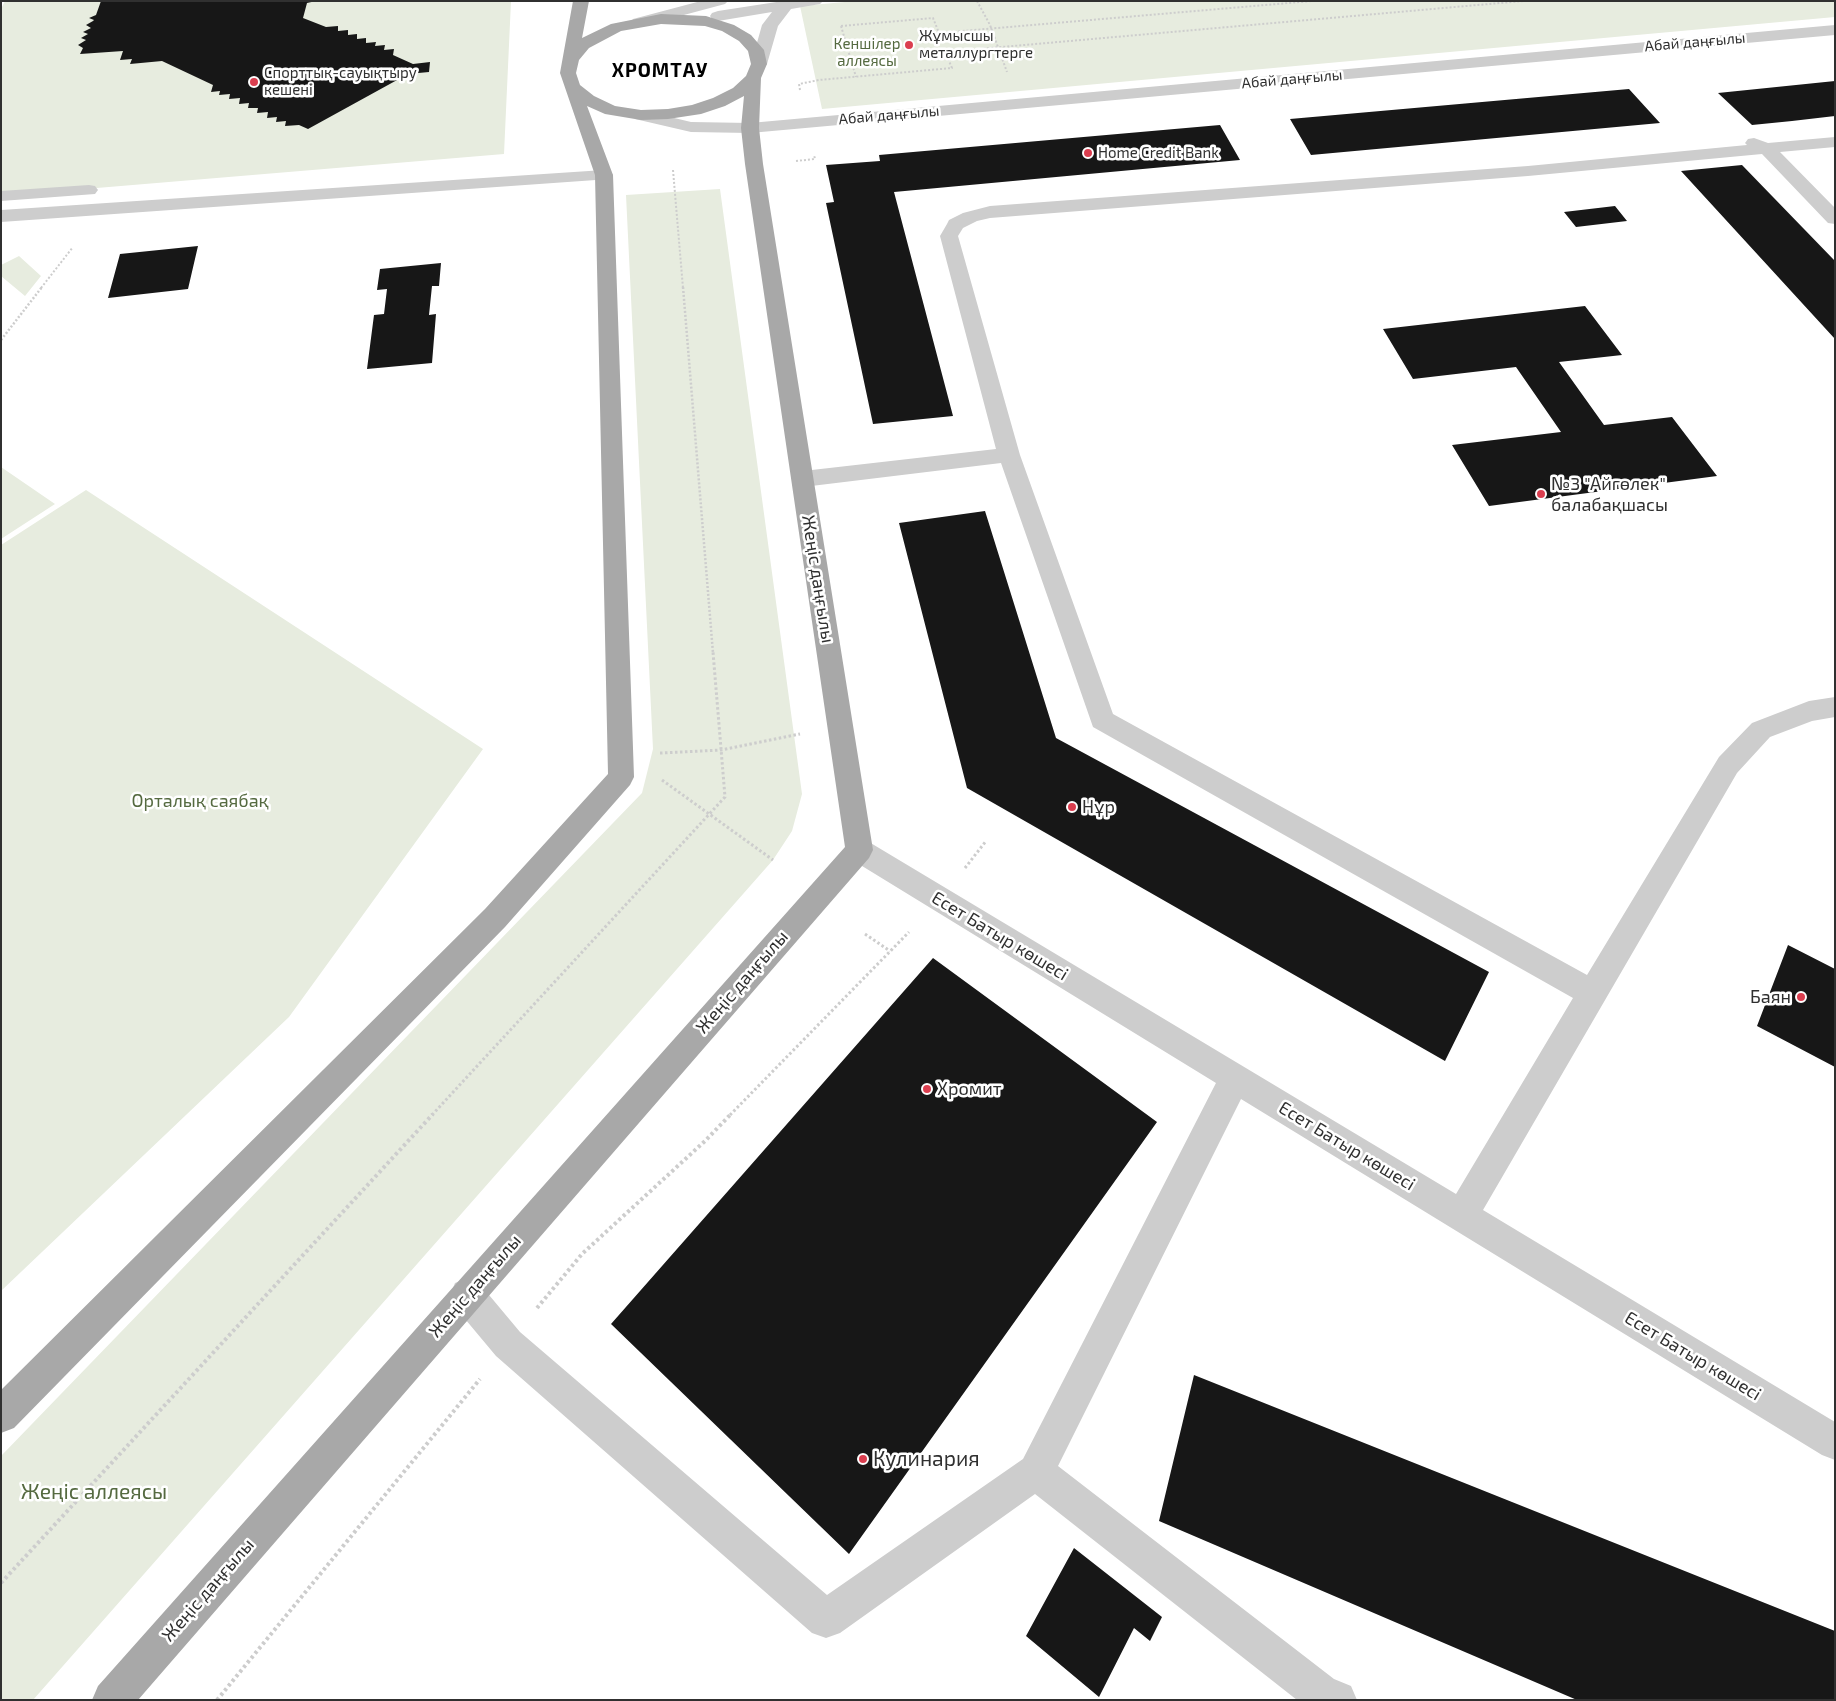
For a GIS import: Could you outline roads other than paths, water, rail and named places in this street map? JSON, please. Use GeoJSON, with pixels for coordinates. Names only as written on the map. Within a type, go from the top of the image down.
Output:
{"type":"FeatureCollection","features":[{"type":"Feature","properties":{"kind":"main road"},"geometry":{"type":"LineString","coordinates":[[1,1415],[495,918],[621,777],[593,164],[568,73],[581,1]]}},
{"type":"Feature","properties":{"kind":"main road"},"geometry":{"type":"LineString","coordinates":[[571,58],[583,45],[599,35],[618,27],[639,22],[684,19],[706,21],[717,10],[756,50],[756,71],[739,92],[719,102],[695,110],[641,115],[611,110],[588,100],[572,87]]}},
{"type":"Feature","properties":{"kind":"main road","name":"Жеңіс даңғылы"},"geometry":{"type":"LineString","coordinates":[[112,1700],[859,850],[750,128],[756,71]]}},
{"type":"Feature","properties":{"kind":"street"},"geometry":{"type":"LineString","coordinates":[[639,22],[717,10],[816,1]]}},
{"type":"Feature","properties":{"kind":"street"},"geometry":{"type":"LineString","coordinates":[[756,71],[770,26],[790,4]]}},
{"type":"Feature","properties":{"kind":"street","name":"Абай даңғылы"},"geometry":{"type":"LineString","coordinates":[[641,115],[691,127],[750,128],[1835,30]]}},
{"type":"Feature","properties":{"kind":"street"},"geometry":{"type":"LineString","coordinates":[[1743,138],[1767,149],[1835,219]]}},
{"type":"Feature","properties":{"kind":"street"},"geometry":{"type":"LineString","coordinates":[[1593,994],[1102,720],[1009,455],[949,236],[956,224],[970,217],[990,212],[1528,171],[1835,142]]}},
{"type":"Feature","properties":{"kind":"street"},"geometry":{"type":"LineString","coordinates":[[1,216],[102,209],[593,164]]}},
{"type":"Feature","properties":{"kind":"street"},"geometry":{"type":"LineString","coordinates":[[1,196],[110,189]]}},
{"type":"Feature","properties":{"kind":"street"},"geometry":{"type":"LineString","coordinates":[[803,480],[1009,455]]}},
{"type":"Feature","properties":{"kind":"street"},"geometry":{"type":"LineString","coordinates":[[1461,1216],[1728,765],[1761,730],[1809,711],[1835,707]]}},
{"type":"Feature","properties":{"kind":"street","name":"Есет Батыр көшесі"},"geometry":{"type":"LineString","coordinates":[[859,850],[1835,1442]]}},
{"type":"Feature","properties":{"kind":"street"},"geometry":{"type":"LineString","coordinates":[[467,1295],[508,1344],[826,1619],[1036,1472],[1235,1079]]}},
{"type":"Feature","properties":{"kind":"street"},"geometry":{"type":"LineString","coordinates":[[1036,1472],[1328,1697]]}},
{"type":"Feature","properties":{"kind":"place","name":"Жұмысшы металлургтерге"},"geometry":{"type":"Point","coordinates":[909,45]}},
{"type":"Feature","properties":{"kind":"place","name":"Спорттық-сауықтыру кешені"},"geometry":{"type":"Point","coordinates":[254,82]}},
{"type":"Feature","properties":{"kind":"place","name":"Home Credit Bank"},"geometry":{"type":"Point","coordinates":[1088,153]}},
{"type":"Feature","properties":{"kind":"place","name":"№3 \"Айгөлек\" балабақшасы"},"geometry":{"type":"Point","coordinates":[1541,494]}},
{"type":"Feature","properties":{"kind":"place","name":"Нұр"},"geometry":{"type":"Point","coordinates":[1072,807]}},
{"type":"Feature","properties":{"kind":"place","name":"Баян"},"geometry":{"type":"Point","coordinates":[1801,997]}},
{"type":"Feature","properties":{"kind":"place","name":"Хромит"},"geometry":{"type":"Point","coordinates":[927,1089]}},
{"type":"Feature","properties":{"kind":"place","name":"Кулинария"},"geometry":{"type":"Point","coordinates":[863,1459]}},
{"type":"Feature","properties":{"kind":"district","name":"ХРОМТАУ"},"geometry":{"type":"Point","coordinates":[660,71]}},
{"type":"Feature","properties":{"kind":"park label","name":"Кеншілер аллеясы"},"geometry":{"type":"Point","coordinates":[867,52]}},
{"type":"Feature","properties":{"kind":"park label","name":"Орталық саябақ"},"geometry":{"type":"Point","coordinates":[200,801]}},
{"type":"Feature","properties":{"kind":"park label","name":"Жеңіс аллеясы"},"geometry":{"type":"Point","coordinates":[94,1492]}}]}
